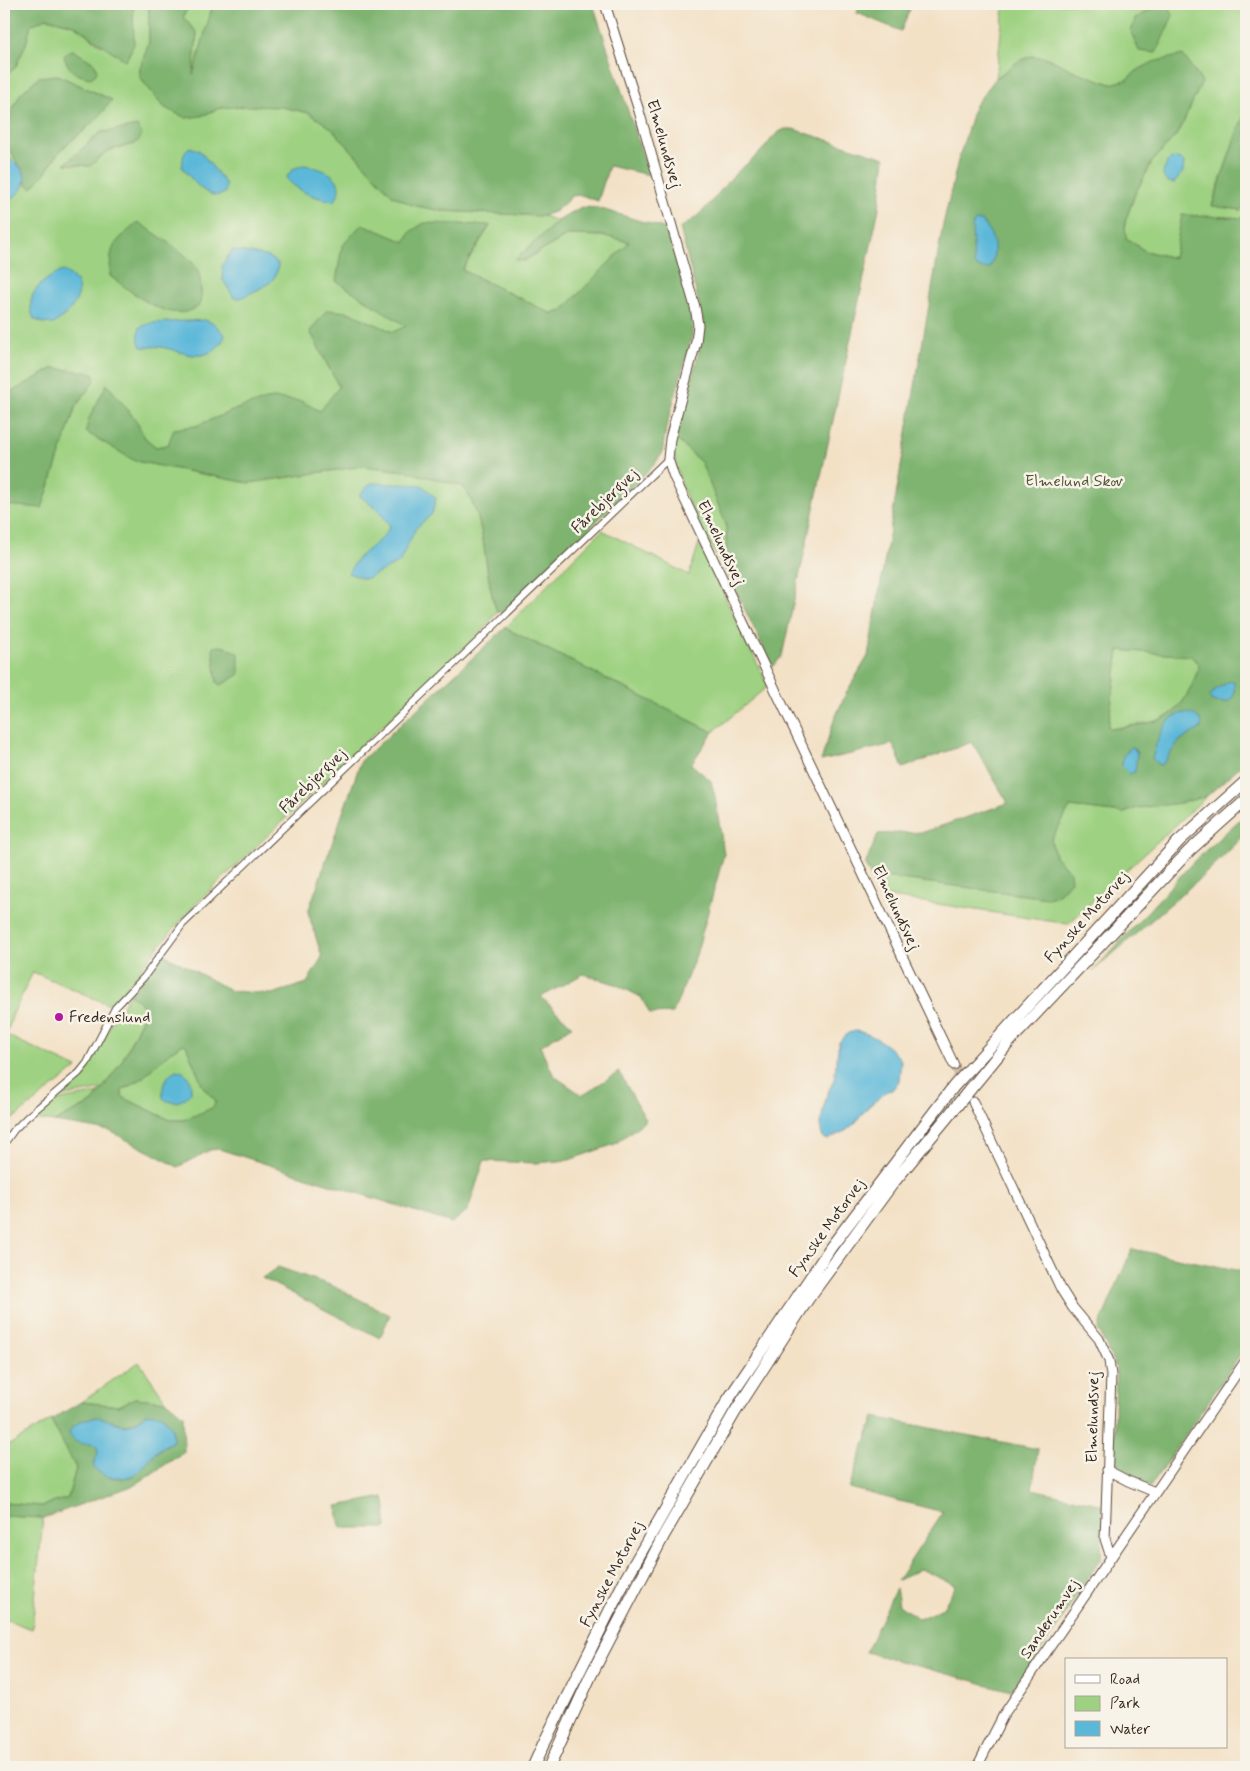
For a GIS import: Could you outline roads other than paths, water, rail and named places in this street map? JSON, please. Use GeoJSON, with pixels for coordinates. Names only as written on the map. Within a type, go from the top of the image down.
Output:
{"type":"FeatureCollection","features":[{"type":"Feature","properties":{"kind":"highway","name":"Fynske Motorvej"},"geometry":{"type":"LineString","coordinates":[[533,1767],[625,1580],[723,1408],[831,1246],[954,1086],[1179,841],[1246,781]]}},
{"type":"Feature","properties":{"kind":"highway","name":"Fynske Motorvej"},"geometry":{"type":"LineString","coordinates":[[549,1767],[591,1675],[664,1535],[735,1412],[808,1299],[893,1183],[1010,1041],[1189,851],[1246,800]]}},
{"type":"Feature","properties":{"kind":"street","name":"Elmelundsvej"},"geometry":{"type":"LineString","coordinates":[[605,4],[654,165],[695,307],[698,325],[696,342],[670,439],[668,459],[674,477],[697,527],[954,1065]]}},
{"type":"Feature","properties":{"kind":"street","name":"Fårebjergvej"},"geometry":{"type":"LineString","coordinates":[[4,1144],[27,1117],[79,1073],[87,1063],[115,1008],[144,977],[183,924],[668,459]]}},
{"type":"Feature","properties":{"kind":"street","name":"Elmelundsvej"},"geometry":{"type":"LineString","coordinates":[[973,1102],[1060,1289],[1105,1349],[1111,1376],[1105,1539],[1111,1557]]}},
{"type":"Feature","properties":{"kind":"street","name":"Sanderumvej"},"geometry":{"type":"LineString","coordinates":[[977,1767],[1004,1714],[1246,1360]]}},
{"type":"Feature","properties":{"kind":"street"},"geometry":{"type":"LineString","coordinates":[[1107,1470],[1155,1492]]}},
{"type":"Feature","properties":{"kind":"water"},"geometry":{"type":"Polygon","coordinates":[[[190,147],[200,151],[226,184],[225,193],[212,195],[206,192],[195,183],[182,167],[185,153],[190,147]]]}},
{"type":"Feature","properties":{"kind":"water"},"geometry":{"type":"Polygon","coordinates":[[[4,156],[23,170],[25,182],[20,192],[4,202],[4,156]]]}},
{"type":"Feature","properties":{"kind":"water"},"geometry":{"type":"Polygon","coordinates":[[[1176,158],[1184,162],[1183,172],[1174,183],[1166,180],[1163,175],[1169,160],[1176,158]]]}},
{"type":"Feature","properties":{"kind":"water"},"geometry":{"type":"Polygon","coordinates":[[[304,165],[332,175],[339,185],[335,201],[308,194],[296,188],[286,178],[293,169],[304,165]]]}},
{"type":"Feature","properties":{"kind":"water"},"geometry":{"type":"Polygon","coordinates":[[[975,221],[982,221],[994,243],[994,255],[990,268],[981,268],[974,264],[972,226],[975,221]]]}},
{"type":"Feature","properties":{"kind":"water"},"geometry":{"type":"Polygon","coordinates":[[[232,250],[266,256],[278,263],[278,269],[274,278],[268,284],[240,298],[234,298],[223,280],[222,266],[232,250]]]}},
{"type":"Feature","properties":{"kind":"water"},"geometry":{"type":"Polygon","coordinates":[[[63,271],[73,278],[78,286],[78,296],[75,302],[68,312],[54,324],[43,323],[34,319],[31,302],[36,289],[48,278],[63,271]]]}},
{"type":"Feature","properties":{"kind":"water"},"geometry":{"type":"Polygon","coordinates":[[[205,320],[213,323],[225,334],[220,345],[208,353],[195,355],[161,347],[141,347],[139,342],[140,327],[151,323],[205,320]]]}},
{"type":"Feature","properties":{"kind":"water"},"geometry":{"type":"Polygon","coordinates":[[[371,483],[422,485],[436,498],[432,514],[416,528],[399,563],[365,579],[348,573],[358,558],[383,537],[390,526],[379,511],[359,495],[371,483]]]}},
{"type":"Feature","properties":{"kind":"water"},"geometry":{"type":"Polygon","coordinates":[[[1230,681],[1234,682],[1234,694],[1230,700],[1227,702],[1212,701],[1210,697],[1215,690],[1230,681]]]}},
{"type":"Feature","properties":{"kind":"water"},"geometry":{"type":"Polygon","coordinates":[[[1186,713],[1199,719],[1202,723],[1201,728],[1178,742],[1163,764],[1159,765],[1152,759],[1156,744],[1163,730],[1172,718],[1186,713]]]}},
{"type":"Feature","properties":{"kind":"water"},"geometry":{"type":"Polygon","coordinates":[[[1131,747],[1137,753],[1135,772],[1129,774],[1122,766],[1123,756],[1131,747]]]}},
{"type":"Feature","properties":{"kind":"water"},"geometry":{"type":"Polygon","coordinates":[[[856,1031],[875,1038],[897,1055],[901,1060],[899,1081],[893,1089],[887,1091],[868,1107],[847,1130],[827,1140],[822,1136],[820,1125],[827,1094],[834,1080],[839,1042],[848,1033],[856,1031]]]}},
{"type":"Feature","properties":{"kind":"water"},"geometry":{"type":"Polygon","coordinates":[[[176,1070],[188,1077],[191,1092],[182,1100],[171,1102],[163,1098],[163,1090],[167,1078],[176,1070]]]}},
{"type":"Feature","properties":{"kind":"water"},"geometry":{"type":"Polygon","coordinates":[[[147,1413],[162,1415],[172,1428],[173,1441],[156,1452],[140,1471],[128,1478],[110,1477],[98,1472],[93,1466],[98,1453],[96,1445],[77,1442],[69,1431],[78,1423],[94,1417],[130,1424],[147,1413]]]}},
{"type":"Feature","properties":{"kind":"tunnel"},"geometry":{"type":"LineString","coordinates":[[954,1065],[970,1097]]}},
{"type":"Feature","properties":{"kind":"place","name":"Fredenslund"},"geometry":{"type":"Point","coordinates":[59,1017]}},
{"type":"Feature","properties":{"kind":"park label","name":"Elmelund Skov"},"geometry":{"type":"Point","coordinates":[1074,481]}}]}
